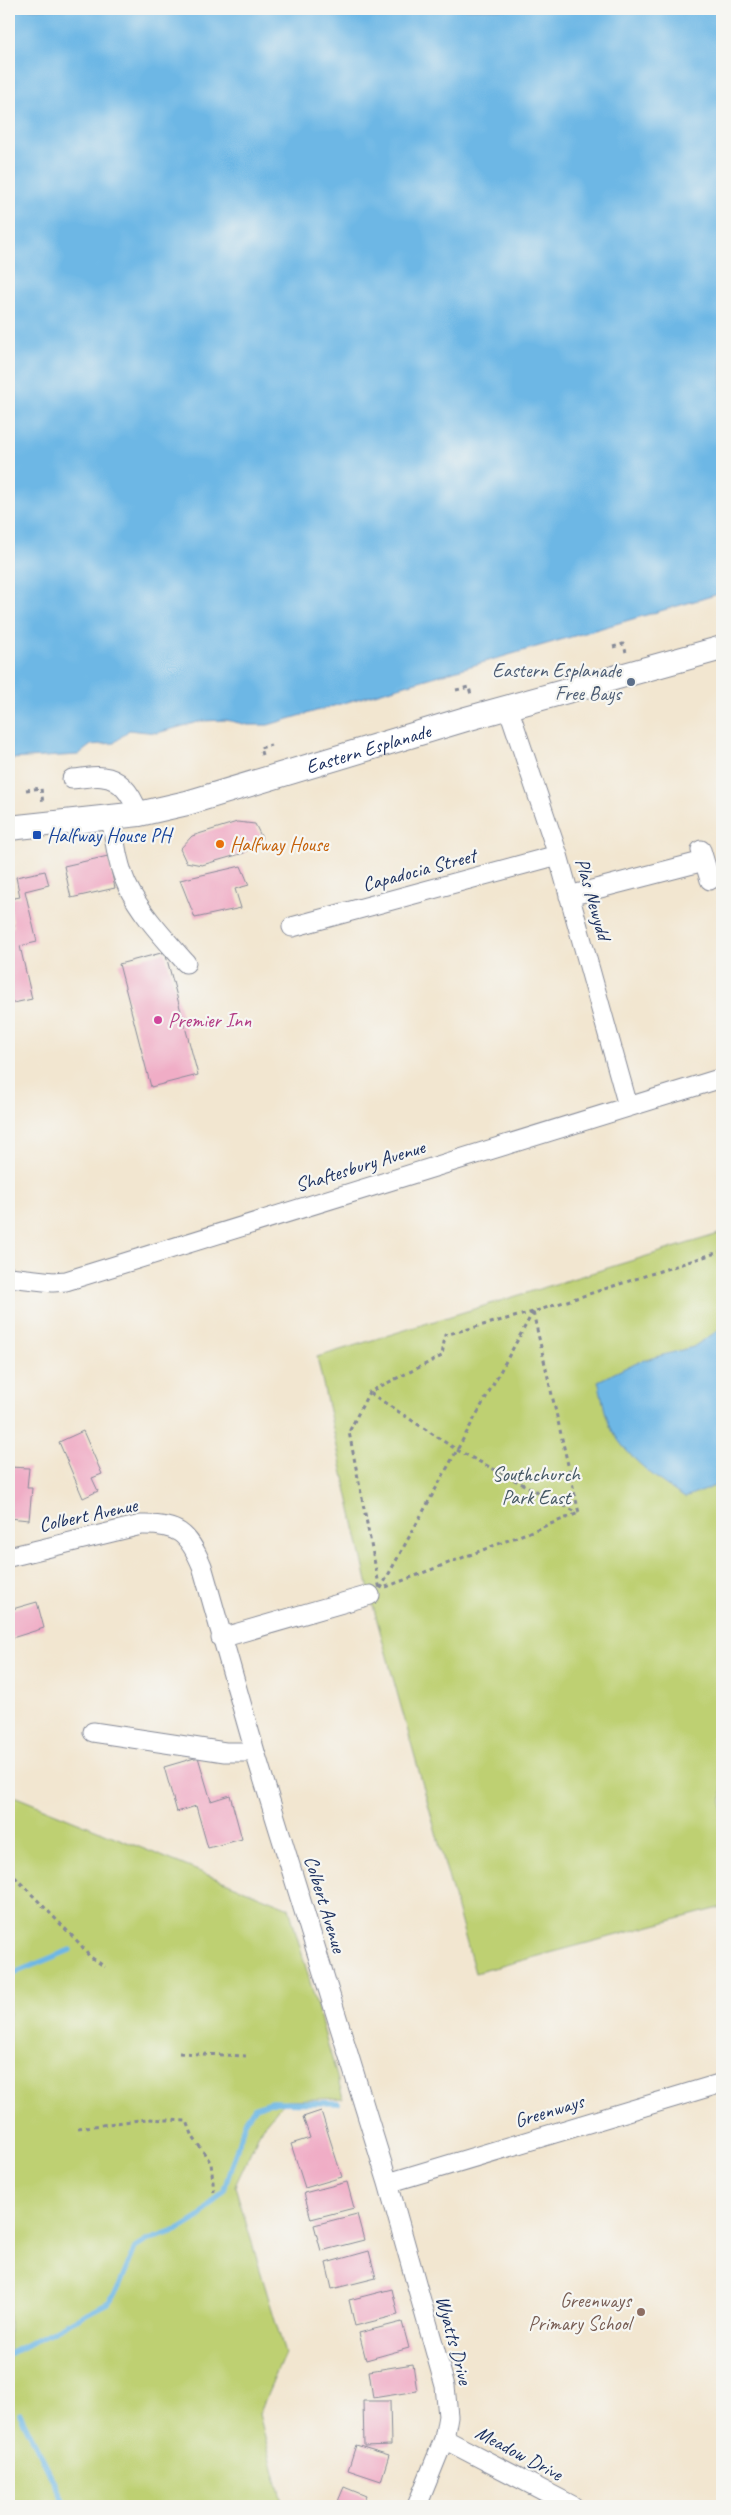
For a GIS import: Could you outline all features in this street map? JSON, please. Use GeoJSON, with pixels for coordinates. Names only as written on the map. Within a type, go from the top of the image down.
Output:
{"type":"FeatureCollection","features":[{"type":"Feature","properties":{"kind":"main road","name":"Eastern Esplanade"},"geometry":{"type":"LineString","coordinates":[[9,828],[139,814],[240,788],[508,707],[722,648]]}},
{"type":"Feature","properties":{"kind":"street","name":"Plas Newydd"},"geometry":{"type":"LineString","coordinates":[[508,707],[558,855],[628,1106]]}},
{"type":"Feature","properties":{"kind":"street"},"geometry":{"type":"LineString","coordinates":[[72,780],[102,776],[108,778],[130,793],[139,814]]}},
{"type":"Feature","properties":{"kind":"street"},"geometry":{"type":"LineString","coordinates":[[111,817],[116,851],[126,884],[154,926],[186,963]]}},
{"type":"Feature","properties":{"kind":"street","name":"Capadocia Street"},"geometry":{"type":"LineString","coordinates":[[292,927],[558,855]]}},
{"type":"Feature","properties":{"kind":"street"},"geometry":{"type":"LineString","coordinates":[[569,896],[702,855],[710,880]]}},
{"type":"Feature","properties":{"kind":"street","name":"Shaftesbury Avenue"},"geometry":{"type":"LineString","coordinates":[[9,1277],[53,1282],[66,1281],[722,1078]]}},
{"type":"Feature","properties":{"kind":"street","name":"Colbert Avenue"},"geometry":{"type":"LineString","coordinates":[[9,1557],[141,1525],[160,1524],[180,1530],[196,1549],[255,1752],[388,2183]]}},
{"type":"Feature","properties":{"kind":"street"},"geometry":{"type":"LineString","coordinates":[[221,1638],[375,1592]]}},
{"type":"Feature","properties":{"kind":"street"},"geometry":{"type":"LineString","coordinates":[[92,1732],[225,1752],[255,1752]]}},
{"type":"Feature","properties":{"kind":"street","name":"Greenways"},"geometry":{"type":"LineString","coordinates":[[388,2183],[722,2082]]}},
{"type":"Feature","properties":{"kind":"street","name":"Wyatts Drive"},"geometry":{"type":"LineString","coordinates":[[388,2183],[445,2386],[448,2416],[444,2439],[417,2506]]}},
{"type":"Feature","properties":{"kind":"street","name":"Meadow Drive"},"geometry":{"type":"LineString","coordinates":[[444,2439],[573,2506]]}},
{"type":"Feature","properties":{"kind":"path"},"geometry":{"type":"LineString","coordinates":[[613,648],[623,644],[626,652]]}},
{"type":"Feature","properties":{"kind":"path"},"geometry":{"type":"LineString","coordinates":[[456,690],[469,687],[471,695]]}},
{"type":"Feature","properties":{"kind":"path"},"geometry":{"type":"LineString","coordinates":[[262,755],[260,748],[271,745]]}},
{"type":"Feature","properties":{"kind":"path"},"geometry":{"type":"LineString","coordinates":[[26,790],[41,788],[43,807]]}},
{"type":"Feature","properties":{"kind":"path"},"geometry":{"type":"LineString","coordinates":[[375,1592],[349,1432],[369,1392],[442,1356],[445,1335],[533,1312],[722,1251]]}},
{"type":"Feature","properties":{"kind":"path"},"geometry":{"type":"LineString","coordinates":[[375,1592],[457,1450],[533,1312]]}},
{"type":"Feature","properties":{"kind":"path"},"geometry":{"type":"LineString","coordinates":[[533,1312],[579,1513]]}},
{"type":"Feature","properties":{"kind":"path"},"geometry":{"type":"LineString","coordinates":[[369,1392],[457,1450],[579,1513]]}},
{"type":"Feature","properties":{"kind":"path"},"geometry":{"type":"LineString","coordinates":[[375,1592],[579,1513]]}},
{"type":"Feature","properties":{"kind":"path"},"geometry":{"type":"LineString","coordinates":[[9,1871],[81,1945],[89,1956],[104,1967]]}},
{"type":"Feature","properties":{"kind":"path"},"geometry":{"type":"LineString","coordinates":[[179,2052],[246,2056]]}},
{"type":"Feature","properties":{"kind":"path"},"geometry":{"type":"LineString","coordinates":[[78,2128],[147,2119],[187,2121],[193,2137],[211,2163],[214,2192]]}},
{"type":"Feature","properties":{"kind":"green space","name":"Southchurch Park East"},"geometry":{"type":"Polygon","coordinates":[[[722,1233],[722,1907],[475,1973],[370,1595],[317,1357],[722,1233]]]}},
{"type":"Feature","properties":{"kind":"green space"},"geometry":{"type":"Polygon","coordinates":[[[9,1794],[289,1908],[343,2098],[286,2100],[262,2127],[235,2186],[285,2353],[259,2414],[283,2506],[9,2506],[9,1794]]]}},
{"type":"Feature","properties":{"kind":"water"},"geometry":{"type":"Polygon","coordinates":[[[9,9],[722,9],[722,593],[268,725],[248,725],[226,720],[202,721],[157,733],[129,730],[114,743],[91,745],[78,755],[9,759],[9,9]]]}},
{"type":"Feature","properties":{"kind":"water"},"geometry":{"type":"Polygon","coordinates":[[[722,1328],[722,1483],[685,1498],[653,1475],[633,1457],[616,1437],[610,1426],[598,1381],[637,1362],[693,1347],[722,1328]]]}},
{"type":"Feature","properties":{"kind":"building","name":"Halfway House"},"geometry":{"type":"Polygon","coordinates":[[[237,822],[255,824],[262,838],[244,853],[202,865],[186,862],[180,849],[192,836],[237,822]]]}},
{"type":"Feature","properties":{"kind":"building"},"geometry":{"type":"Polygon","coordinates":[[[108,856],[115,888],[71,898],[64,866],[108,856]]]}},
{"type":"Feature","properties":{"kind":"building"},"geometry":{"type":"Polygon","coordinates":[[[241,866],[249,885],[235,889],[241,908],[195,918],[180,880],[241,866]]]}},
{"type":"Feature","properties":{"kind":"building"},"geometry":{"type":"Polygon","coordinates":[[[45,871],[49,885],[25,891],[37,942],[20,946],[32,999],[9,1004],[9,928],[14,927],[9,899],[20,897],[16,877],[45,871]]]}},
{"type":"Feature","properties":{"kind":"building","name":"Premier Inn"},"geometry":{"type":"Polygon","coordinates":[[[165,952],[198,1075],[151,1087],[119,964],[165,952]]]}},
{"type":"Feature","properties":{"kind":"building"},"geometry":{"type":"Polygon","coordinates":[[[83,1431],[102,1474],[92,1478],[98,1491],[83,1498],[59,1442],[83,1431]]]}},
{"type":"Feature","properties":{"kind":"building"},"geometry":{"type":"Polygon","coordinates":[[[9,1467],[29,1468],[27,1488],[32,1488],[29,1520],[9,1518],[9,1467]]]}},
{"type":"Feature","properties":{"kind":"building"},"geometry":{"type":"Polygon","coordinates":[[[37,1602],[44,1628],[9,1639],[9,1610],[37,1602]]]}},
{"type":"Feature","properties":{"kind":"building"},"geometry":{"type":"Polygon","coordinates":[[[198,1757],[211,1801],[230,1795],[242,1839],[208,1848],[196,1806],[177,1812],[164,1767],[198,1757]]]}},
{"type":"Feature","properties":{"kind":"building"},"geometry":{"type":"Polygon","coordinates":[[[321,2111],[342,2177],[305,2188],[291,2144],[310,2138],[303,2117],[321,2111]]]}},
{"type":"Feature","properties":{"kind":"building"},"geometry":{"type":"Polygon","coordinates":[[[347,2182],[354,2208],[311,2219],[304,2193],[347,2182]]]}},
{"type":"Feature","properties":{"kind":"building"},"geometry":{"type":"Polygon","coordinates":[[[357,2214],[364,2240],[321,2251],[314,2225],[357,2214]]]}},
{"type":"Feature","properties":{"kind":"building"},"geometry":{"type":"Polygon","coordinates":[[[369,2251],[376,2278],[332,2289],[326,2263],[369,2251]]]}},
{"type":"Feature","properties":{"kind":"building"},"geometry":{"type":"Polygon","coordinates":[[[392,2289],[398,2315],[355,2326],[349,2300],[392,2289]]]}},
{"type":"Feature","properties":{"kind":"building"},"geometry":{"type":"Polygon","coordinates":[[[402,2322],[409,2348],[366,2360],[359,2333],[402,2322]]]}},
{"type":"Feature","properties":{"kind":"building"},"geometry":{"type":"Polygon","coordinates":[[[413,2364],[417,2391],[373,2398],[369,2371],[413,2364]]]}},
{"type":"Feature","properties":{"kind":"building"},"geometry":{"type":"Polygon","coordinates":[[[363,2401],[390,2401],[391,2445],[364,2446],[363,2401]]]}},
{"type":"Feature","properties":{"kind":"building"},"geometry":{"type":"Polygon","coordinates":[[[356,2445],[389,2455],[381,2481],[348,2470],[356,2445]]]}},
{"type":"Feature","properties":{"kind":"building"},"geometry":{"type":"Polygon","coordinates":[[[344,2487],[366,2496],[362,2506],[336,2506],[344,2487]]]}},
{"type":"Feature","properties":{"kind":"waterway"},"geometry":{"type":"LineString","coordinates":[[9,1975],[70,1950]]}},
{"type":"Feature","properties":{"kind":"waterway"},"geometry":{"type":"LineString","coordinates":[[9,2354],[109,2302],[119,2287],[135,2248],[146,2241],[180,2229],[198,2218],[224,2190],[245,2122],[255,2107],[271,2102],[338,2103]]}},
{"type":"Feature","properties":{"kind":"waterway"},"geometry":{"type":"LineString","coordinates":[[20,2414],[66,2506]]}},
{"type":"Feature","properties":{"kind":"place","name":"Eastern Esplanade Free Bays"},"geometry":{"type":"Point","coordinates":[631,682]}},
{"type":"Feature","properties":{"kind":"place","name":"Halfway House PH"},"geometry":{"type":"Point","coordinates":[37,835]}},
{"type":"Feature","properties":{"kind":"place","name":"Halfway House"},"geometry":{"type":"Point","coordinates":[220,844]}},
{"type":"Feature","properties":{"kind":"place","name":"Premier Inn"},"geometry":{"type":"Point","coordinates":[158,1020]}},
{"type":"Feature","properties":{"kind":"place","name":"Greenways Primary School"},"geometry":{"type":"Point","coordinates":[641,2312]}}]}
